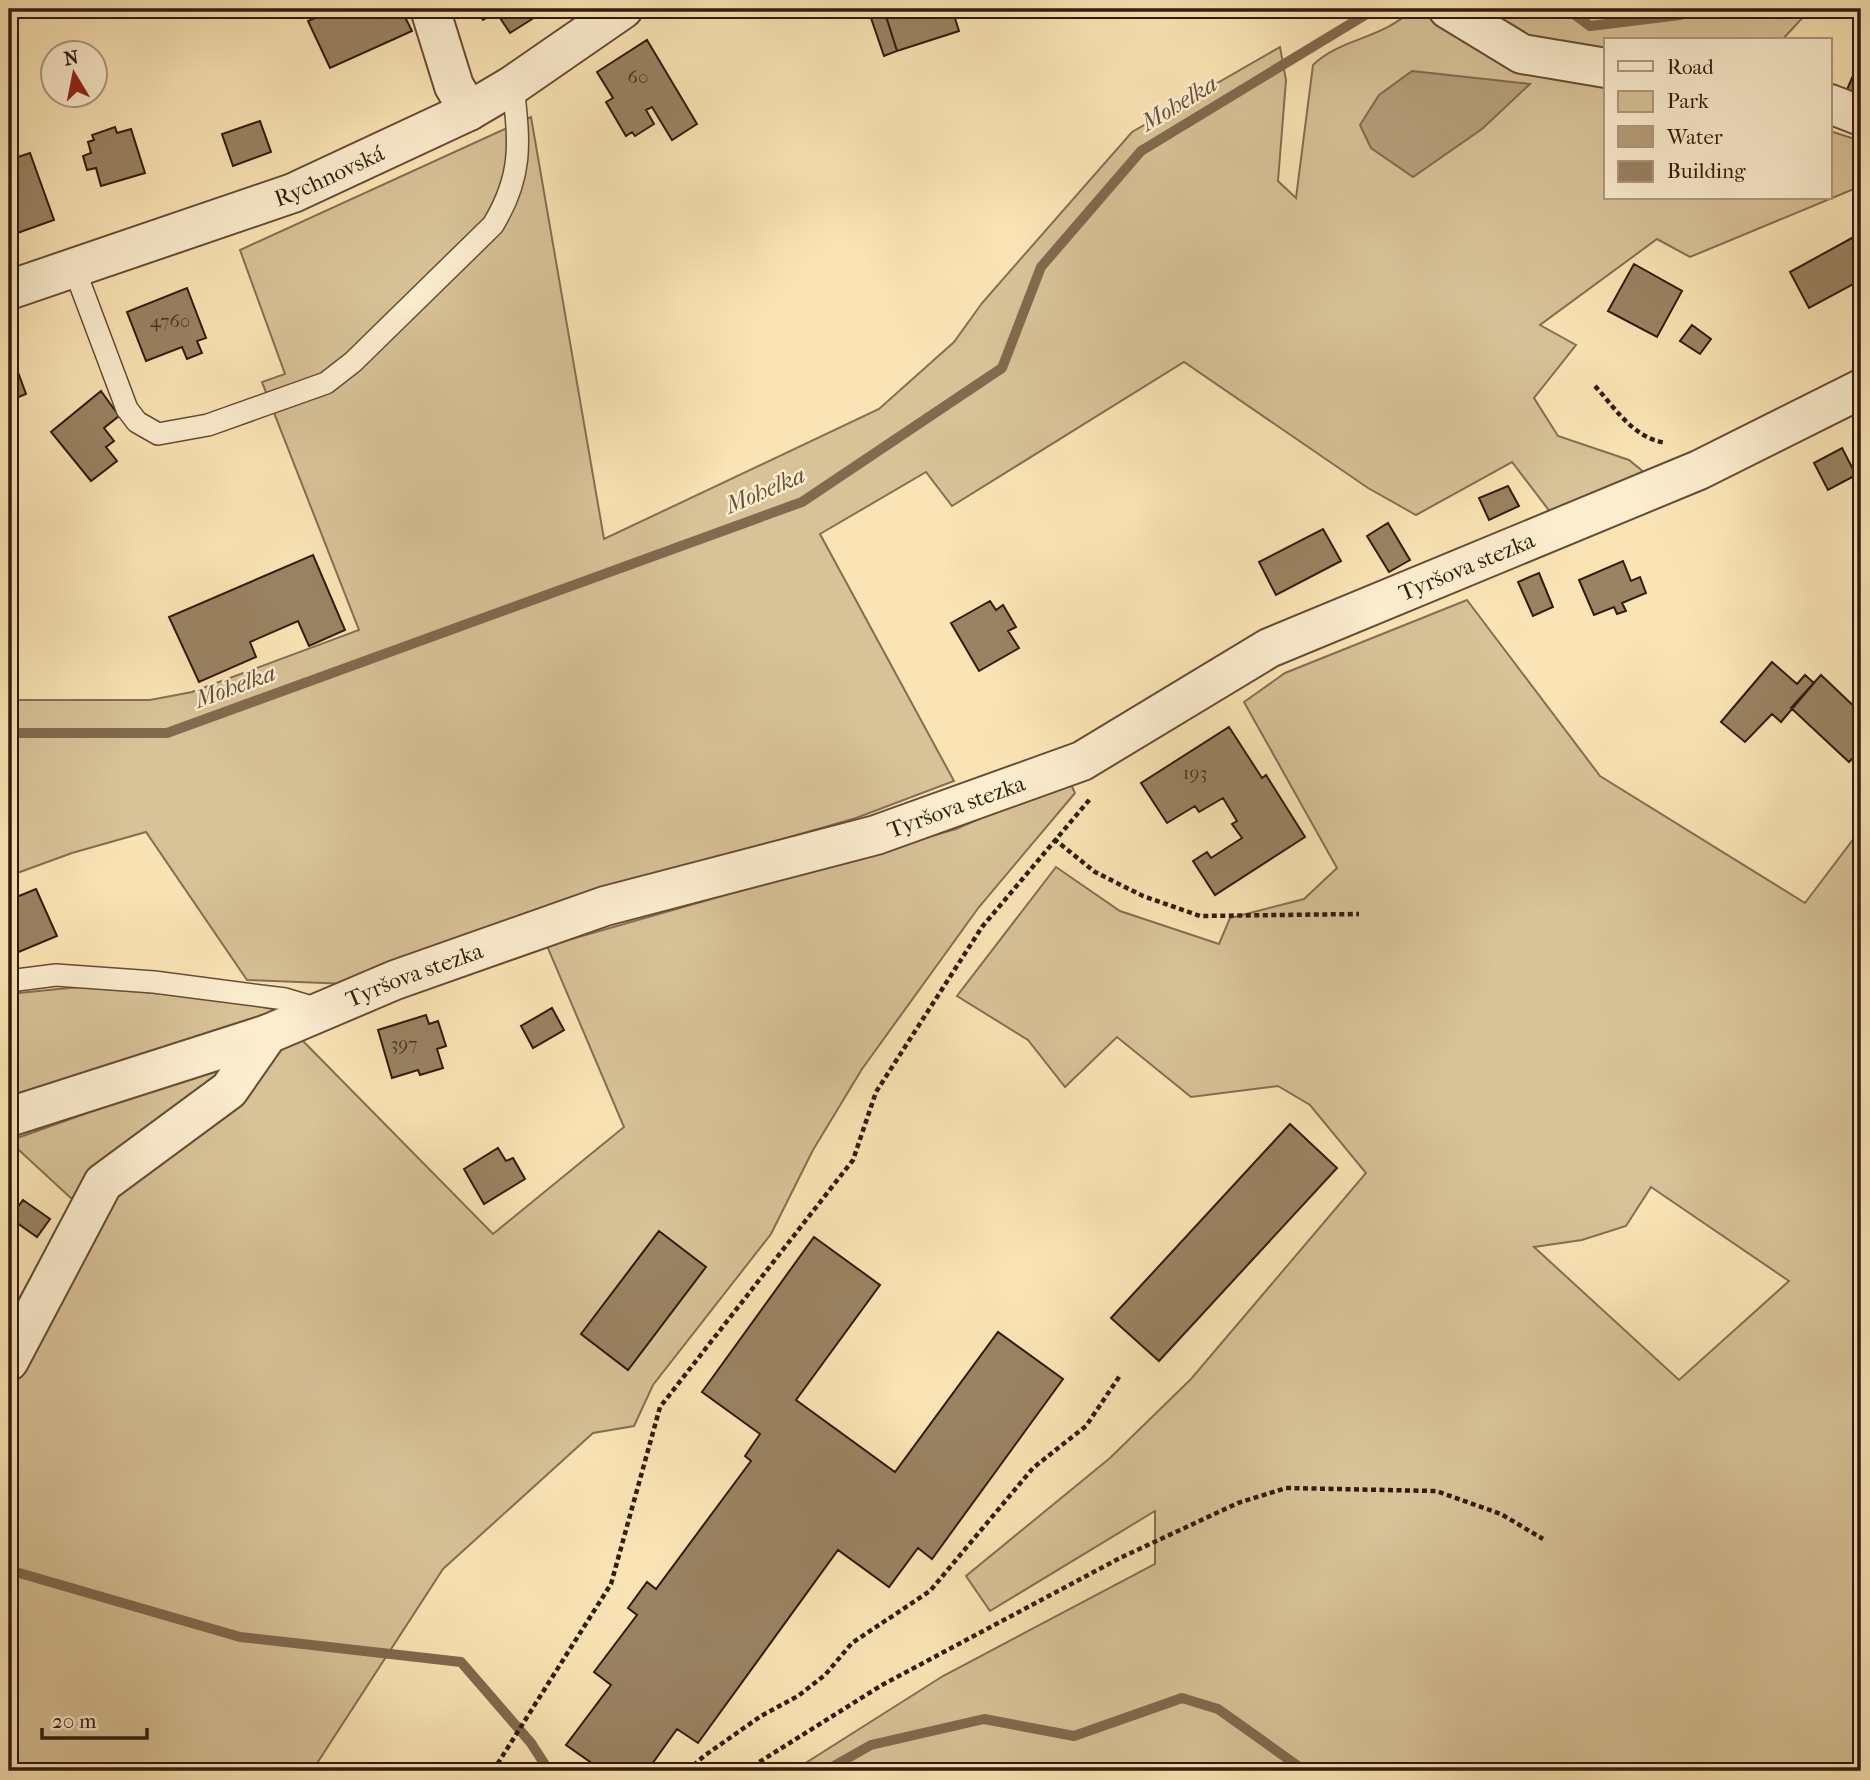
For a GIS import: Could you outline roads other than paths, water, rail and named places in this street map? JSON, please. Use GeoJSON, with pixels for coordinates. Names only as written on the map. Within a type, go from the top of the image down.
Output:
{"type":"FeatureCollection","features":[{"type":"Feature","properties":{"kind":"street"},"geometry":{"type":"LineString","coordinates":[[430,9],[454,86],[469,111]]}},
{"type":"Feature","properties":{"kind":"street","name":"Rychnovská"},"geometry":{"type":"LineString","coordinates":[[9,290],[293,192],[469,111],[513,85],[623,9]]}},
{"type":"Feature","properties":{"kind":"street"},"geometry":{"type":"LineString","coordinates":[[1448,9],[1522,54],[1604,68]]}},
{"type":"Feature","properties":{"kind":"street"},"geometry":{"type":"LineString","coordinates":[[1832,105],[1861,116]]}},
{"type":"Feature","properties":{"kind":"street","name":"Tyršova stezka"},"geometry":{"type":"LineString","coordinates":[[9,1117],[268,1034],[395,980],[605,906],[876,835],[1082,761],[1269,648],[1699,470],[1861,389]]}},
{"type":"Feature","properties":{"kind":"street"},"geometry":{"type":"LineString","coordinates":[[9,1361],[103,1183],[229,1090],[268,1034]]}},
{"type":"Feature","properties":{"kind":"lane"},"geometry":{"type":"LineString","coordinates":[[74,268],[127,409],[137,422],[158,434],[208,425],[326,383],[354,362],[493,225],[505,205],[518,164],[519,146],[513,85]]}},
{"type":"Feature","properties":{"kind":"lane"},"geometry":{"type":"LineString","coordinates":[[9,981],[56,975],[154,982],[285,999],[324,1011]]}},
{"type":"Feature","properties":{"kind":"water"},"geometry":{"type":"Polygon","coordinates":[[[1412,71],[1530,84],[1482,129],[1413,177],[1371,148],[1360,125],[1379,95],[1412,71]]]}},
{"type":"Feature","properties":{"kind":"waterway","name":"Mohelka"},"geometry":{"type":"LineString","coordinates":[[9,733],[167,733],[802,502],[1002,368],[1041,267],[1141,151],[1375,9]]}},
{"type":"Feature","properties":{"kind":"waterway","name":"Mohelka"},"geometry":{"type":"LineString","coordinates":[[1567,9],[1590,26],[1680,15],[1698,9]]}},
{"type":"Feature","properties":{"kind":"waterway"},"geometry":{"type":"LineString","coordinates":[[9,1570],[240,1637],[461,1662],[531,1743],[549,1771]]}},
{"type":"Feature","properties":{"kind":"waterway"},"geometry":{"type":"LineString","coordinates":[[825,1771],[871,1745],[984,1719],[1074,1736],[1182,1698],[1218,1709],[1305,1771]]}}]}
